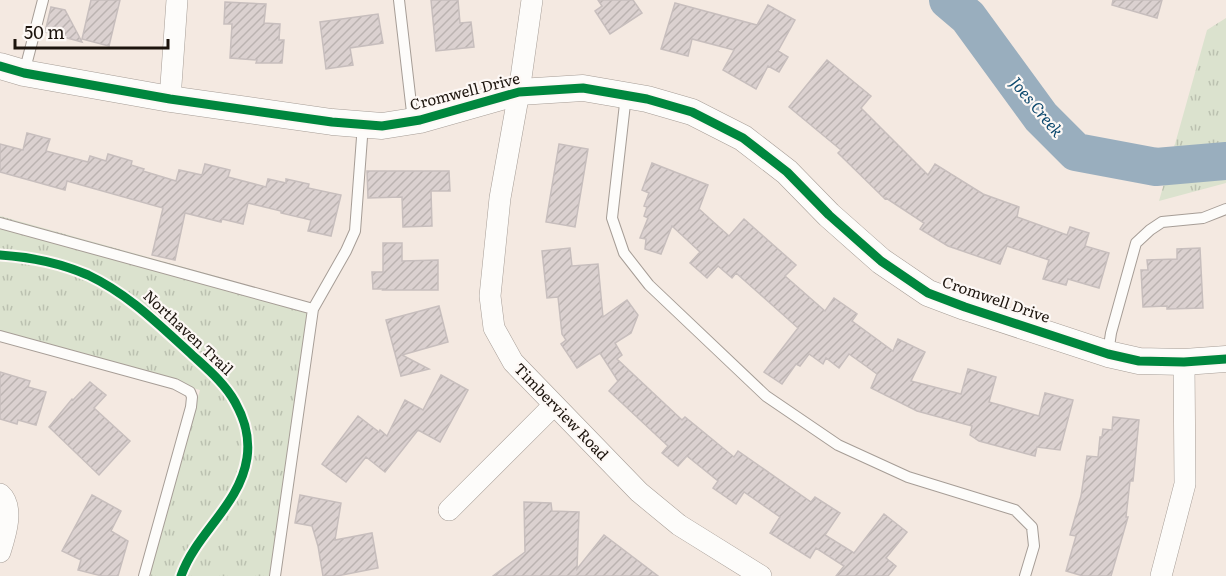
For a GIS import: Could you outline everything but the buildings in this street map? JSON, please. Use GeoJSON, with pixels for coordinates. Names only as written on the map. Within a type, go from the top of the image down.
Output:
{"type":"FeatureCollection","features":[{"type":"Feature","properties":{"kind":"street"},"geometry":{"type":"LineString","coordinates":[[170,99],[177,0]]}},
{"type":"Feature","properties":{"kind":"street","name":"Timberview Road"},"geometry":{"type":"LineString","coordinates":[[532,0],[519,92],[500,198],[490,296],[494,328],[513,362],[639,492],[679,525],[761,576]]}},
{"type":"Feature","properties":{"kind":"street","name":"Cromwell Drive"},"geometry":{"type":"LineString","coordinates":[[12,70],[170,99],[332,122],[382,126],[519,92],[583,88],[627,94],[692,112],[743,138],[787,172],[881,261],[928,293],[1108,354],[1139,361],[1184,362],[1226,359]]}},
{"type":"Feature","properties":{"kind":"street"},"geometry":{"type":"LineString","coordinates":[[1161,576],[1185,484],[1184,362]]}},
{"type":"Feature","properties":{"kind":"street"},"geometry":{"type":"LineString","coordinates":[[449,510],[554,405]]}},
{"type":"Feature","properties":{"kind":"street"},"geometry":{"type":"LineString","coordinates":[[0,494],[5,498],[9,521],[0,552]]}},
{"type":"Feature","properties":{"kind":"lane"},"geometry":{"type":"LineString","coordinates":[[12,70],[43,0]]}},
{"type":"Feature","properties":{"kind":"lane"},"geometry":{"type":"LineString","coordinates":[[399,0],[413,120]]}},
{"type":"Feature","properties":{"kind":"lane"},"geometry":{"type":"LineString","coordinates":[[627,94],[612,218],[624,253],[649,285],[766,396],[838,445],[908,477],[1015,510],[1032,526],[1034,546],[1025,576]]}},
{"type":"Feature","properties":{"kind":"lane"},"geometry":{"type":"LineString","coordinates":[[275,576],[313,309],[355,231],[363,124]]}},
{"type":"Feature","properties":{"kind":"lane"},"geometry":{"type":"LineString","coordinates":[[1108,354],[1111,333],[1136,243],[1162,222],[1203,218],[1226,209]]}},
{"type":"Feature","properties":{"kind":"lane"},"geometry":{"type":"LineString","coordinates":[[0,223],[313,309]]}},
{"type":"Feature","properties":{"kind":"lane"},"geometry":{"type":"LineString","coordinates":[[0,336],[175,384],[190,392],[191,407],[144,576]]}},
{"type":"Feature","properties":{"kind":"green space"},"geometry":{"type":"Polygon","coordinates":[[[1226,18],[1226,183],[1159,201],[1207,30],[1226,18]]]}},
{"type":"Feature","properties":{"kind":"green space"},"geometry":{"type":"Polygon","coordinates":[[[0,216],[230,280],[316,308],[269,576],[149,576],[200,390],[0,335],[0,216]]]}},
{"type":"Feature","properties":{"kind":"waterway","name":"Joes Creek"},"geometry":{"type":"LineString","coordinates":[[948,0],[968,17],[1041,117],[1076,152],[1156,167],[1226,161]]}},
{"type":"Feature","properties":{"kind":"cycle path"},"geometry":{"type":"LineString","coordinates":[[0,66],[24,73],[170,99],[332,122],[382,126],[420,120],[519,92],[583,88],[647,99],[692,112],[743,138],[787,172],[829,215],[881,261],[928,293],[1108,354],[1139,361],[1184,362],[1226,359]]}},
{"type":"Feature","properties":{"kind":"cycle path","name":"Northaven Trail"},"geometry":{"type":"LineString","coordinates":[[0,255],[34,259],[67,267],[88,275],[116,291],[154,320],[208,369],[235,402],[242,415],[247,436],[248,450],[243,475],[227,505],[197,546],[181,576]]}}]}
